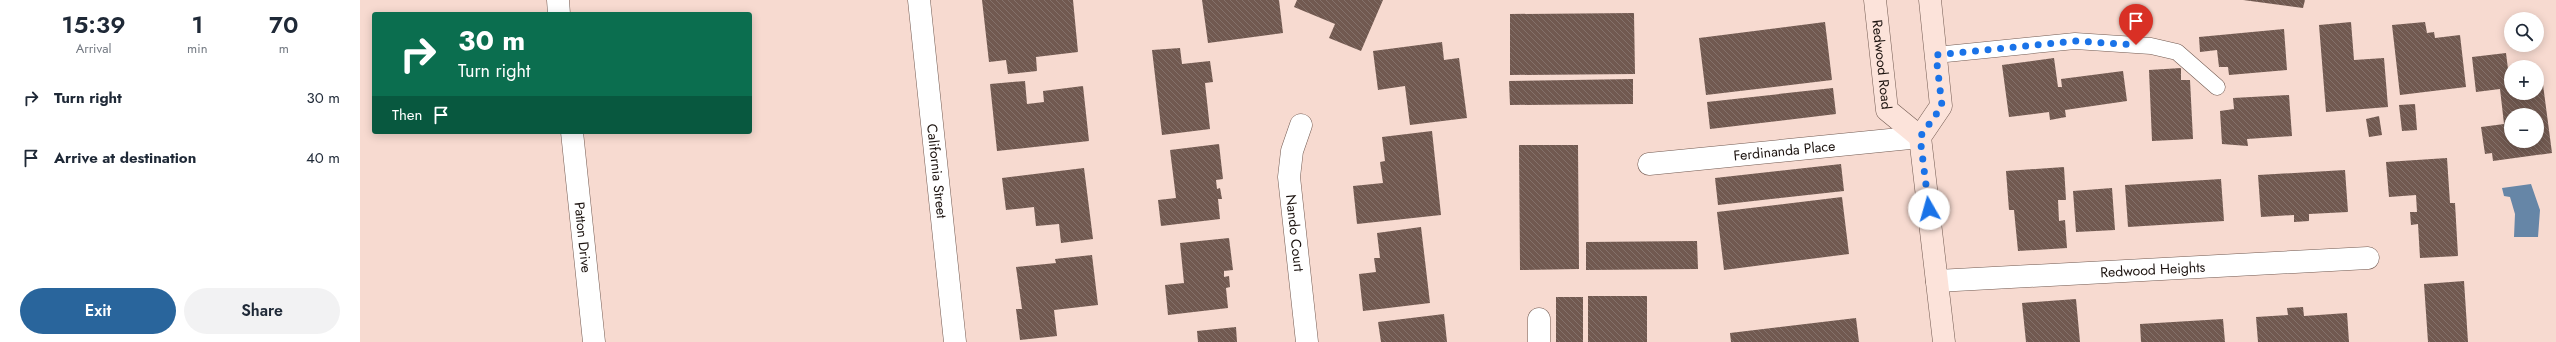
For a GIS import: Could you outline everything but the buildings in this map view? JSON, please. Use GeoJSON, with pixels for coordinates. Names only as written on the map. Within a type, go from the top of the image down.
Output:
{"type":"FeatureCollection","features":[{"type":"Feature","properties":{"kind":"main road","name":"Redwood Road"},"geometry":{"type":"LineString","coordinates":[[1875,0],[1887,110],[1920,137]]}},
{"type":"Feature","properties":{"kind":"main road"},"geometry":{"type":"LineString","coordinates":[[1930,0],[1942,106],[1920,137],[1944,342]]}},
{"type":"Feature","properties":{"kind":"street"},"geometry":{"type":"LineString","coordinates":[[558,0],[559,12]]}},
{"type":"Feature","properties":{"kind":"street","name":"California Street"},"geometry":{"type":"LineString","coordinates":[[919,0],[955,342]]}},
{"type":"Feature","properties":{"kind":"street","name":"Nando Court"},"geometry":{"type":"LineString","coordinates":[[1301,125],[1292,150],[1289,177],[1307,342]]}},
{"type":"Feature","properties":{"kind":"street","name":"Patton Drive"},"geometry":{"type":"LineString","coordinates":[[572,134],[594,342]]}},
{"type":"Feature","properties":{"kind":"street","name":"Ferdinanda Place"},"geometry":{"type":"LineString","coordinates":[[1648,164],[1920,137]]}},
{"type":"Feature","properties":{"kind":"street","name":"Redwood Heights"},"geometry":{"type":"LineString","coordinates":[[1937,280],[2368,258]]}},
{"type":"Feature","properties":{"kind":"street"},"geometry":{"type":"LineString","coordinates":[[1539,319],[1539,342]]}},
{"type":"Feature","properties":{"kind":"lane"},"geometry":{"type":"LineString","coordinates":[[1936,55],[2075,41],[2151,46],[2178,52],[2217,87]]}},
{"type":"Feature","properties":{"kind":"water"},"geometry":{"type":"Polygon","coordinates":[[[2531,184],[2540,210],[2538,237],[2514,237],[2515,214],[2510,197],[2504,196],[2502,188],[2531,184]]]}},
{"type":"Feature","properties":{"kind":"route"},"geometry":{"type":"LineString","coordinates":[[1929,209],[1920,137],[1942,106],[1936,55],[2075,41],[2136,45]]}}]}
